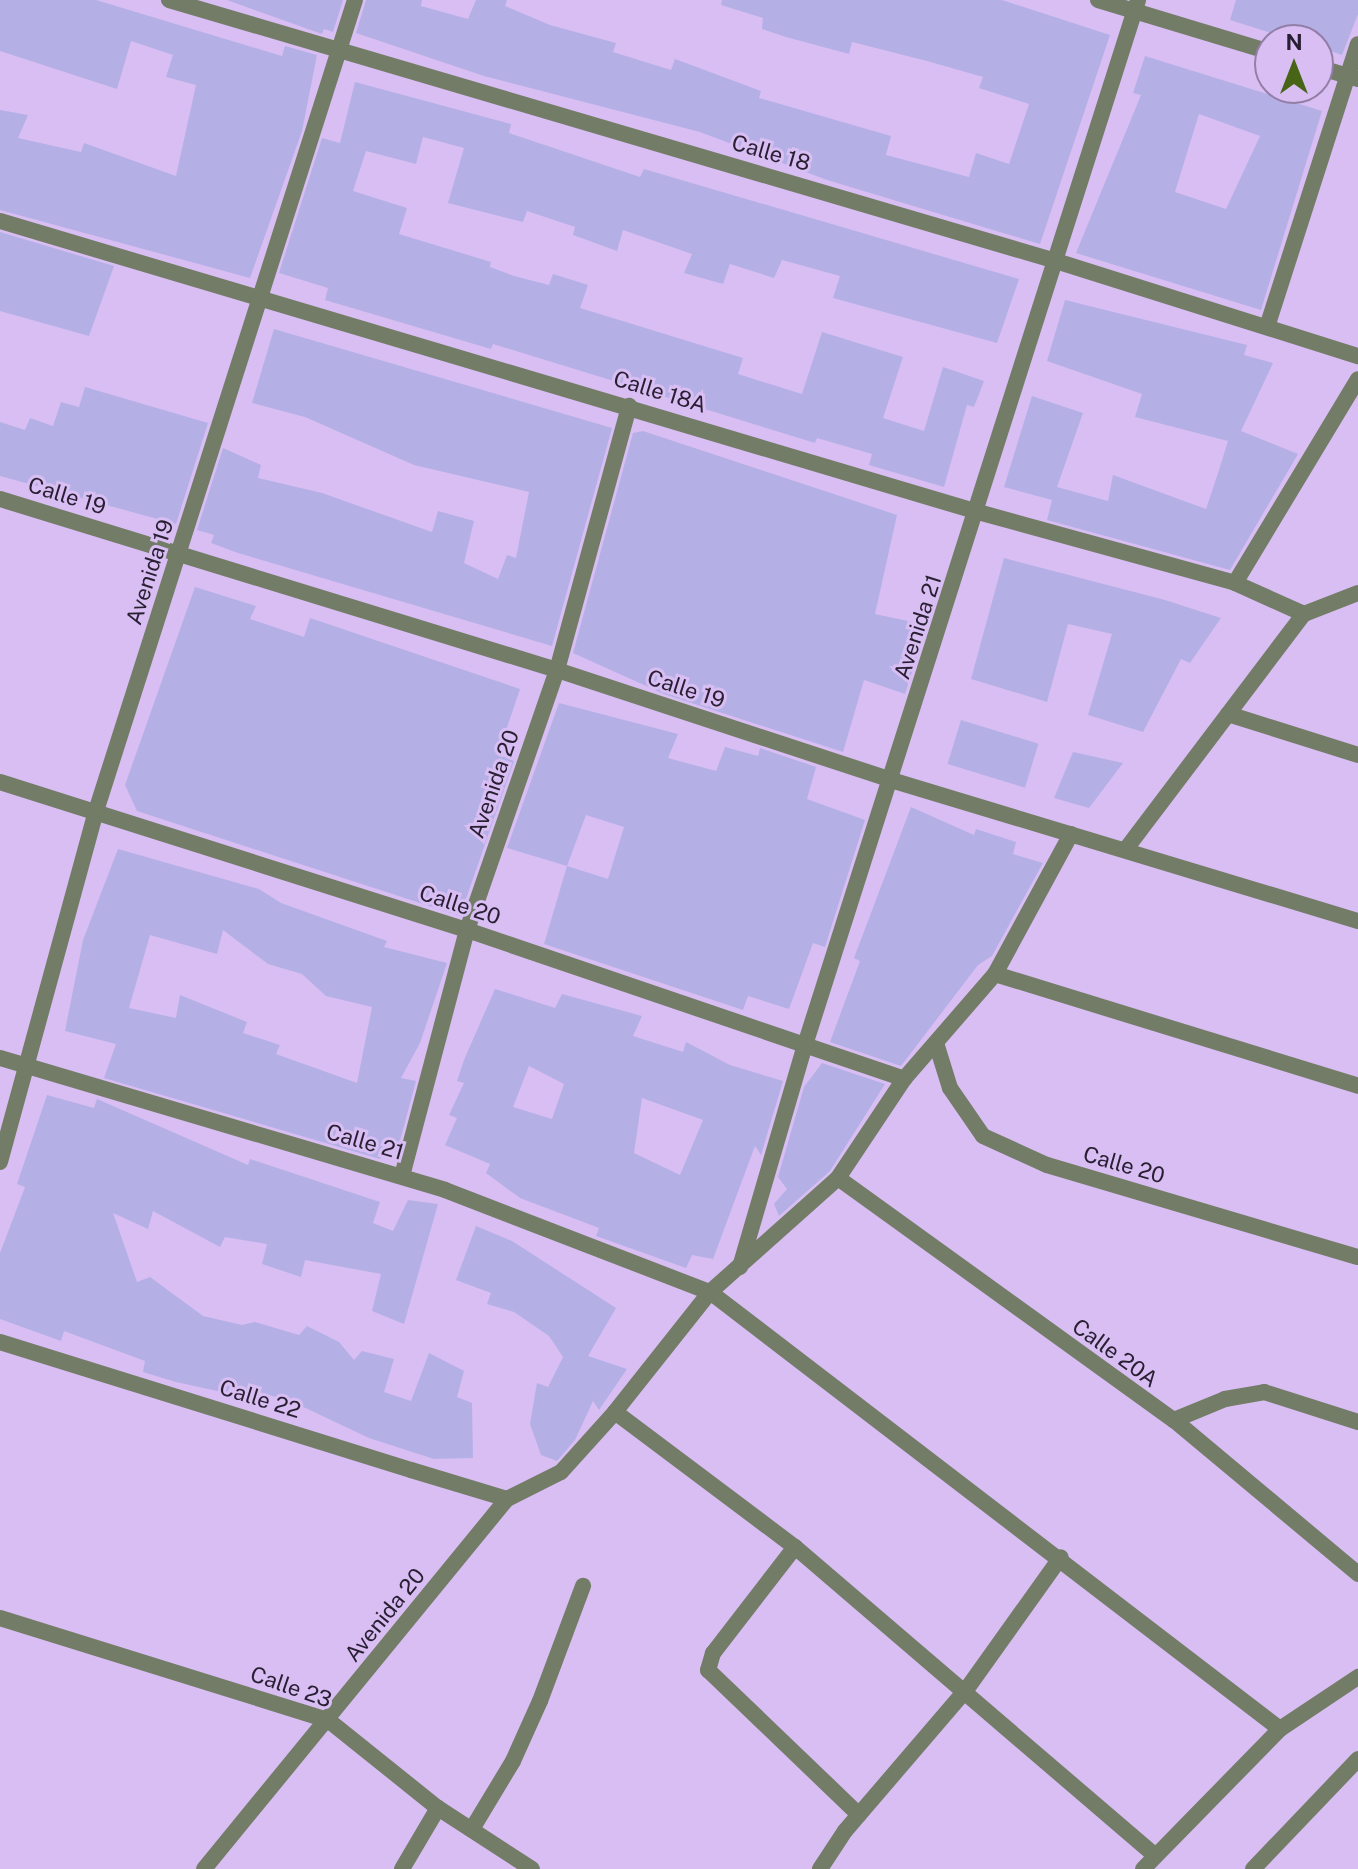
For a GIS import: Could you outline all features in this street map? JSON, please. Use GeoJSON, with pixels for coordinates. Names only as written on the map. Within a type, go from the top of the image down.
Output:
{"type":"FeatureCollection","features":[{"type":"Feature","properties":{"kind":"street","name":"Calle 18"},"geometry":{"type":"LineString","coordinates":[[169,0],[1056,261],[1358,356]]}},
{"type":"Feature","properties":{"kind":"street","name":"Avenida 19"},"geometry":{"type":"LineString","coordinates":[[0,1162],[96,811],[180,554],[337,48],[355,0]]}},
{"type":"Feature","properties":{"kind":"street"},"geometry":{"type":"LineString","coordinates":[[1098,0],[1136,6],[1254,47]]}},
{"type":"Feature","properties":{"kind":"street","name":"Avenida 21"},"geometry":{"type":"LineString","coordinates":[[740,1267],[804,1048],[978,512],[1136,6]]}},
{"type":"Feature","properties":{"kind":"street"},"geometry":{"type":"LineString","coordinates":[[1267,327],[1352,77],[1358,44]]}},
{"type":"Feature","properties":{"kind":"street","name":"Calle 18A"},"geometry":{"type":"LineString","coordinates":[[0,221],[978,512],[1235,583],[1304,614]]}},
{"type":"Feature","properties":{"kind":"street"},"geometry":{"type":"LineString","coordinates":[[1235,583],[1358,379]]}},
{"type":"Feature","properties":{"kind":"street","name":"Avenida 20"},"geometry":{"type":"LineString","coordinates":[[402,1176],[467,930],[557,670],[629,406]]}},
{"type":"Feature","properties":{"kind":"street","name":"Calle 19"},"geometry":{"type":"LineString","coordinates":[[0,499],[557,670],[891,780],[1358,921]]}},
{"type":"Feature","properties":{"kind":"street"},"geometry":{"type":"LineString","coordinates":[[1126,849],[1304,614],[1358,593]]}},
{"type":"Feature","properties":{"kind":"street"},"geometry":{"type":"LineString","coordinates":[[1228,714],[1358,755]]}},
{"type":"Feature","properties":{"kind":"street","name":"Calle 20"},"geometry":{"type":"LineString","coordinates":[[0,782],[467,930],[804,1048],[904,1079]]}},
{"type":"Feature","properties":{"kind":"street"},"geometry":{"type":"LineString","coordinates":[[507,1499],[561,1472],[615,1412],[710,1292],[838,1178],[904,1079],[995,974],[1071,834]]}},
{"type":"Feature","properties":{"kind":"street"},"geometry":{"type":"LineString","coordinates":[[995,974],[1358,1086]]}},
{"type":"Feature","properties":{"kind":"street","name":"Calle 20"},"geometry":{"type":"LineString","coordinates":[[936,1043],[950,1088],[983,1136],[1047,1165],[1358,1257]]}},
{"type":"Feature","properties":{"kind":"street","name":"Calle 21"},"geometry":{"type":"LineString","coordinates":[[0,1058],[402,1176],[710,1292],[1061,1557],[1280,1729]]}},
{"type":"Feature","properties":{"kind":"street","name":"Calle 20A"},"geometry":{"type":"LineString","coordinates":[[838,1178],[1174,1420],[1358,1574]]}},
{"type":"Feature","properties":{"kind":"street","name":"Calle 22"},"geometry":{"type":"LineString","coordinates":[[0,1342],[507,1499]]}},
{"type":"Feature","properties":{"kind":"street"},"geometry":{"type":"LineString","coordinates":[[1174,1420],[1225,1399],[1264,1392],[1358,1422]]}},
{"type":"Feature","properties":{"kind":"street"},"geometry":{"type":"LineString","coordinates":[[615,1412],[795,1547],[966,1690],[1153,1854]]}},
{"type":"Feature","properties":{"kind":"street","name":"Avenida 20"},"geometry":{"type":"LineString","coordinates":[[204,1869],[507,1499]]}},
{"type":"Feature","properties":{"kind":"street"},"geometry":{"type":"LineString","coordinates":[[795,1547],[713,1653],[708,1670],[859,1815]]}},
{"type":"Feature","properties":{"kind":"street"},"geometry":{"type":"LineString","coordinates":[[820,1869],[859,1815],[966,1690],[1061,1557]]}},
{"type":"Feature","properties":{"kind":"street"},"geometry":{"type":"LineString","coordinates":[[472,1829],[535,1713],[583,1586]]}},
{"type":"Feature","properties":{"kind":"street","name":"Calle 23"},"geometry":{"type":"LineString","coordinates":[[0,1618],[328,1720],[438,1808],[532,1869]]}},
{"type":"Feature","properties":{"kind":"street"},"geometry":{"type":"LineString","coordinates":[[1143,1869],[1153,1854],[1280,1729],[1358,1677]]}},
{"type":"Feature","properties":{"kind":"street"},"geometry":{"type":"LineString","coordinates":[[1253,1869],[1358,1759]]}},
{"type":"Feature","properties":{"kind":"street"},"geometry":{"type":"LineString","coordinates":[[402,1869],[438,1808]]}},
{"type":"Feature","properties":{"kind":"building"},"geometry":{"type":"Polygon","coordinates":[[[0,0],[96,0],[282,56],[285,46],[317,55],[302,131],[250,278],[0,210],[0,110],[28,115],[18,138],[81,152],[84,143],[176,176],[196,85],[166,77],[173,55],[131,41],[117,89],[0,51],[0,0]]]}},
{"type":"Feature","properties":{"kind":"building"},"geometry":{"type":"Polygon","coordinates":[[[227,0],[343,0],[333,32],[324,29],[322,34],[227,0]]]}},
{"type":"Feature","properties":{"kind":"building"},"geometry":{"type":"Polygon","coordinates":[[[366,0],[422,0],[421,6],[468,19],[476,0],[507,0],[505,6],[550,25],[616,43],[613,52],[671,70],[675,59],[761,91],[759,98],[891,136],[886,155],[969,177],[976,153],[1009,164],[1029,104],[979,88],[983,77],[927,61],[852,42],[849,54],[762,29],[763,18],[721,5],[722,0],[1002,0],[1110,35],[1040,244],[827,180],[700,132],[484,76],[356,33],[366,0]]]}},
{"type":"Feature","properties":{"kind":"building"},"geometry":{"type":"Polygon","coordinates":[[[1236,0],[1358,0],[1358,14],[1342,55],[1334,52],[1334,24],[1254,24],[1254,28],[1230,20],[1236,0]]]}},
{"type":"Feature","properties":{"kind":"building"},"geometry":{"type":"Polygon","coordinates":[[[1145,56],[1254,90],[1254,104],[1299,104],[1322,111],[1261,310],[1076,253],[1141,95],[1133,93],[1145,56]],[[1199,114],[1175,192],[1226,209],[1260,136],[1199,114]]]}},
{"type":"Feature","properties":{"kind":"building"},"geometry":{"type":"Polygon","coordinates":[[[355,82],[511,124],[509,133],[640,177],[644,169],[1019,279],[997,343],[833,298],[840,276],[782,260],[774,278],[730,264],[723,284],[684,273],[692,254],[623,230],[617,251],[573,235],[575,227],[527,211],[523,222],[448,203],[464,148],[423,137],[416,164],[366,151],[353,191],[407,208],[399,234],[491,262],[490,267],[514,276],[549,285],[553,274],[588,285],[580,308],[743,358],[738,374],[802,394],[822,332],[903,357],[883,418],[924,431],[943,367],[984,381],[974,407],[967,405],[944,487],[869,465],[872,454],[817,438],[815,443],[493,344],[491,349],[325,300],[328,288],[279,273],[322,138],[340,143],[355,82]]]}},
{"type":"Feature","properties":{"kind":"building"},"geometry":{"type":"Polygon","coordinates":[[[0,232],[114,266],[89,336],[0,311],[0,232]]]}},
{"type":"Feature","properties":{"kind":"building"},"geometry":{"type":"Polygon","coordinates":[[[1065,300],[1247,345],[1244,355],[1273,363],[1241,431],[1298,454],[1230,570],[1047,520],[1052,500],[1004,487],[1032,396],[1083,413],[1057,487],[1108,501],[1113,475],[1206,509],[1219,470],[1228,441],[1135,417],[1142,394],[1047,361],[1065,300]]]}},
{"type":"Feature","properties":{"kind":"building"},"geometry":{"type":"Polygon","coordinates":[[[274,329],[612,428],[552,646],[238,553],[211,543],[214,535],[197,530],[223,448],[261,465],[258,478],[322,493],[432,532],[438,511],[474,521],[464,563],[498,579],[507,555],[516,558],[529,492],[414,465],[305,417],[252,403],[274,329]]]}},
{"type":"Feature","properties":{"kind":"building"},"geometry":{"type":"Polygon","coordinates":[[[85,387],[208,423],[176,524],[0,476],[0,422],[25,430],[30,418],[53,426],[61,402],[79,407],[85,387]]]}},
{"type":"Feature","properties":{"kind":"building"},"geometry":{"type":"Polygon","coordinates":[[[643,431],[897,515],[875,614],[927,625],[905,694],[864,680],[843,752],[664,694],[573,653],[633,433],[643,431]]]}},
{"type":"Feature","properties":{"kind":"building"},"geometry":{"type":"Polygon","coordinates":[[[1004,558],[1165,600],[1221,618],[1190,663],[1181,659],[1143,732],[1088,715],[1112,634],[1068,624],[1047,702],[971,679],[1004,558]]]}},
{"type":"Feature","properties":{"kind":"building"},"geometry":{"type":"Polygon","coordinates":[[[195,587],[256,606],[250,619],[304,637],[310,618],[520,689],[498,754],[514,761],[460,916],[137,811],[125,785],[195,587]]]}},
{"type":"Feature","properties":{"kind":"building"},"geometry":{"type":"Polygon","coordinates":[[[559,703],[678,734],[668,758],[716,771],[725,747],[758,756],[760,748],[816,767],[807,799],[865,820],[825,947],[813,943],[789,1009],[748,996],[743,1010],[544,944],[567,866],[507,848],[559,703]],[[586,815],[567,866],[608,879],[624,827],[586,815]]]}},
{"type":"Feature","properties":{"kind":"building"},"geometry":{"type":"Polygon","coordinates":[[[961,720],[1038,744],[1025,788],[948,764],[961,720]]]}},
{"type":"Feature","properties":{"kind":"building"},"geometry":{"type":"Polygon","coordinates":[[[1073,752],[1123,763],[1089,808],[1054,798],[1073,752]]]}},
{"type":"Feature","properties":{"kind":"building"},"geometry":{"type":"Polygon","coordinates":[[[911,807],[974,835],[976,829],[1016,842],[1013,854],[1043,863],[992,956],[978,965],[901,1066],[830,1042],[860,961],[854,958],[911,807]]]}},
{"type":"Feature","properties":{"kind":"building"},"geometry":{"type":"Polygon","coordinates":[[[118,849],[259,889],[281,903],[387,941],[384,947],[447,963],[420,1043],[401,1078],[416,1081],[397,1152],[386,1148],[380,1159],[104,1078],[116,1044],[65,1031],[83,940],[118,849]],[[223,930],[217,954],[150,935],[129,1008],[176,1018],[180,995],[247,1022],[243,1033],[280,1045],[276,1054],[357,1083],[372,1007],[326,996],[302,974],[268,964],[223,930]]]}},
{"type":"Feature","properties":{"kind":"building"},"geometry":{"type":"Polygon","coordinates":[[[495,989],[555,1008],[562,994],[642,1016],[633,1036],[683,1052],[686,1042],[730,1065],[783,1081],[761,1155],[755,1146],[713,1259],[692,1255],[686,1268],[596,1236],[599,1228],[520,1198],[486,1173],[490,1164],[445,1145],[457,1118],[449,1115],[464,1083],[457,1081],[495,989]],[[529,1066],[513,1107],[552,1119],[564,1084],[529,1066]],[[642,1098],[634,1153],[680,1175],[703,1120],[642,1098]]]}},
{"type":"Feature","properties":{"kind":"building"},"geometry":{"type":"Polygon","coordinates":[[[822,1063],[885,1084],[830,1171],[779,1216],[774,1204],[787,1189],[778,1177],[804,1087],[822,1063]]]}},
{"type":"Feature","properties":{"kind":"building"},"geometry":{"type":"Polygon","coordinates":[[[47,1095],[94,1108],[97,1099],[248,1165],[250,1159],[380,1202],[373,1223],[393,1231],[408,1200],[438,1204],[404,1324],[372,1311],[381,1274],[305,1260],[301,1277],[262,1264],[267,1244],[225,1237],[220,1247],[153,1211],[148,1229],[113,1213],[137,1282],[150,1277],[203,1316],[242,1325],[255,1322],[299,1335],[307,1326],[339,1342],[354,1360],[362,1351],[394,1359],[384,1392],[411,1401],[429,1353],[464,1371],[457,1397],[472,1403],[473,1458],[434,1459],[369,1438],[297,1404],[260,1392],[258,1400],[176,1382],[143,1372],[145,1361],[64,1331],[61,1341],[0,1319],[0,1253],[25,1187],[17,1184],[47,1095]]]}},
{"type":"Feature","properties":{"kind":"building"},"geometry":{"type":"Polygon","coordinates":[[[476,1226],[512,1241],[616,1308],[588,1356],[627,1369],[599,1410],[593,1401],[575,1440],[557,1461],[541,1455],[530,1424],[537,1383],[548,1387],[563,1357],[549,1336],[514,1312],[487,1304],[491,1293],[456,1280],[476,1226]]]}}]}
